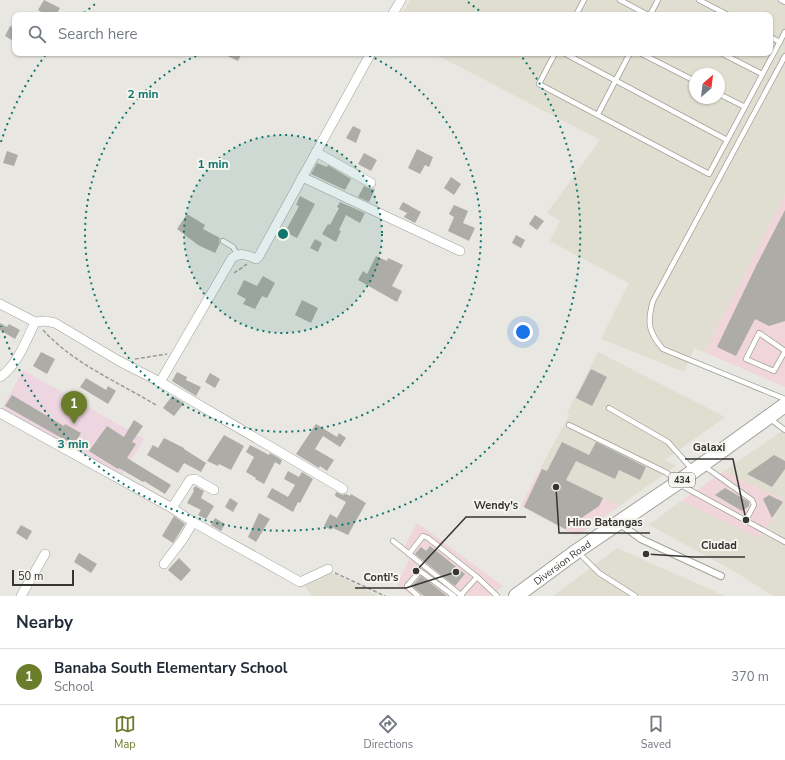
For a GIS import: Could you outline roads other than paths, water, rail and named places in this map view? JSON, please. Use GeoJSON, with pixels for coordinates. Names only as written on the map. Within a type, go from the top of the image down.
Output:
{"type":"FeatureCollection","features":[{"type":"Feature","properties":{"kind":"highway","name":"Diversion Road"},"geometry":{"type":"LineString","coordinates":[[516,596],[576,551],[677,483],[785,405]]}},
{"type":"Feature","properties":{"kind":"street"},"geometry":{"type":"LineString","coordinates":[[394,12],[401,0]]}},
{"type":"Feature","properties":{"kind":"street"},"geometry":{"type":"LineString","coordinates":[[160,382],[232,258],[237,254],[256,258],[259,256],[369,56]]}},
{"type":"Feature","properties":{"kind":"street"},"geometry":{"type":"LineString","coordinates":[[316,152],[371,183]]}},
{"type":"Feature","properties":{"kind":"street"},"geometry":{"type":"LineString","coordinates":[[302,177],[460,251]]}},
{"type":"Feature","properties":{"kind":"street"},"geometry":{"type":"LineString","coordinates":[[0,304],[35,322],[46,321],[55,323],[344,489]]}},
{"type":"Feature","properties":{"kind":"street"},"geometry":{"type":"LineString","coordinates":[[0,377],[8,370],[22,350],[35,322]]}},
{"type":"Feature","properties":{"kind":"street"},"geometry":{"type":"LineString","coordinates":[[0,413],[172,508],[193,522],[300,582],[328,569]]}},
{"type":"Feature","properties":{"kind":"street"},"geometry":{"type":"LineString","coordinates":[[172,508],[190,480],[195,479],[214,490]]}},
{"type":"Feature","properties":{"kind":"street"},"geometry":{"type":"LineString","coordinates":[[164,564],[183,539],[193,522]]}},
{"type":"Feature","properties":{"kind":"street"},"geometry":{"type":"LineString","coordinates":[[619,523],[641,539],[721,576]]}},
{"type":"Feature","properties":{"kind":"street"},"geometry":{"type":"LineString","coordinates":[[21,596],[45,554]]}},
{"type":"Feature","properties":{"kind":"lane"},"geometry":{"type":"LineString","coordinates":[[578,12],[584,0]]}},
{"type":"Feature","properties":{"kind":"lane"},"geometry":{"type":"LineString","coordinates":[[620,0],[643,12]]}},
{"type":"Feature","properties":{"kind":"lane"},"geometry":{"type":"LineString","coordinates":[[651,12],[658,0]]}},
{"type":"Feature","properties":{"kind":"lane"},"geometry":{"type":"LineString","coordinates":[[699,0],[722,12]]}},
{"type":"Feature","properties":{"kind":"lane"},"geometry":{"type":"LineString","coordinates":[[781,0],[785,2]]}},
{"type":"Feature","properties":{"kind":"lane"},"geometry":{"type":"LineString","coordinates":[[773,54],[785,32]]}},
{"type":"Feature","properties":{"kind":"lane"},"geometry":{"type":"LineString","coordinates":[[773,38],[780,42]]}},
{"type":"Feature","properties":{"kind":"lane"},"geometry":{"type":"LineString","coordinates":[[553,56],[539,84],[709,174],[772,56]]}},
{"type":"Feature","properties":{"kind":"lane"},"geometry":{"type":"LineString","coordinates":[[570,56],[727,140]]}},
{"type":"Feature","properties":{"kind":"lane"},"geometry":{"type":"LineString","coordinates":[[598,114],[628,56]]}},
{"type":"Feature","properties":{"kind":"lane"},"geometry":{"type":"LineString","coordinates":[[646,56],[689,79]]}},
{"type":"Feature","properties":{"kind":"lane"},"geometry":{"type":"LineString","coordinates":[[727,56],[762,74]]}},
{"type":"Feature","properties":{"kind":"lane"},"geometry":{"type":"LineString","coordinates":[[785,56],[654,301],[649,326],[656,340],[663,349],[785,399]]}},
{"type":"Feature","properties":{"kind":"lane"},"geometry":{"type":"LineString","coordinates":[[725,97],[745,107]]}},
{"type":"Feature","properties":{"kind":"lane"},"geometry":{"type":"LineString","coordinates":[[223,241],[233,247],[237,254]]}},
{"type":"Feature","properties":{"kind":"lane"},"geometry":{"type":"LineString","coordinates":[[759,333],[785,351],[774,371],[746,359],[759,333]]}},
{"type":"Feature","properties":{"kind":"lane"},"geometry":{"type":"LineString","coordinates":[[609,408],[668,442],[698,468],[752,500],[754,505],[746,520]]}},
{"type":"Feature","properties":{"kind":"lane"},"geometry":{"type":"LineString","coordinates":[[767,418],[785,430]]}},
{"type":"Feature","properties":{"kind":"lane"},"geometry":{"type":"LineString","coordinates":[[569,425],[667,473],[677,483],[785,542]]}},
{"type":"Feature","properties":{"kind":"lane"},"geometry":{"type":"LineString","coordinates":[[409,554],[423,536],[428,538],[477,577],[497,596]]}},
{"type":"Feature","properties":{"kind":"lane"},"geometry":{"type":"LineString","coordinates":[[393,541],[461,596],[477,577]]}},
{"type":"Feature","properties":{"kind":"lane"},"geometry":{"type":"LineString","coordinates":[[576,551],[599,573],[636,596]]}},
{"type":"Feature","properties":{"kind":"lane"},"geometry":{"type":"LineString","coordinates":[[418,596],[407,586],[420,571],[454,596]]}},
{"type":"Feature","properties":{"kind":"place","name":"Banaba South Elementary School"},"geometry":{"type":"Point","coordinates":[74,424]}},
{"type":"Feature","properties":{"kind":"place","name":"Hino Batangas"},"geometry":{"type":"Point","coordinates":[556,487]}},
{"type":"Feature","properties":{"kind":"place","name":"Galaxi"},"geometry":{"type":"Point","coordinates":[746,520]}},
{"type":"Feature","properties":{"kind":"place","name":"Ciudad"},"geometry":{"type":"Point","coordinates":[646,554]}},
{"type":"Feature","properties":{"kind":"place","name":"Wendy's"},"geometry":{"type":"Point","coordinates":[416,571]}},
{"type":"Feature","properties":{"kind":"place","name":"Conti's"},"geometry":{"type":"Point","coordinates":[456,572]}}]}
